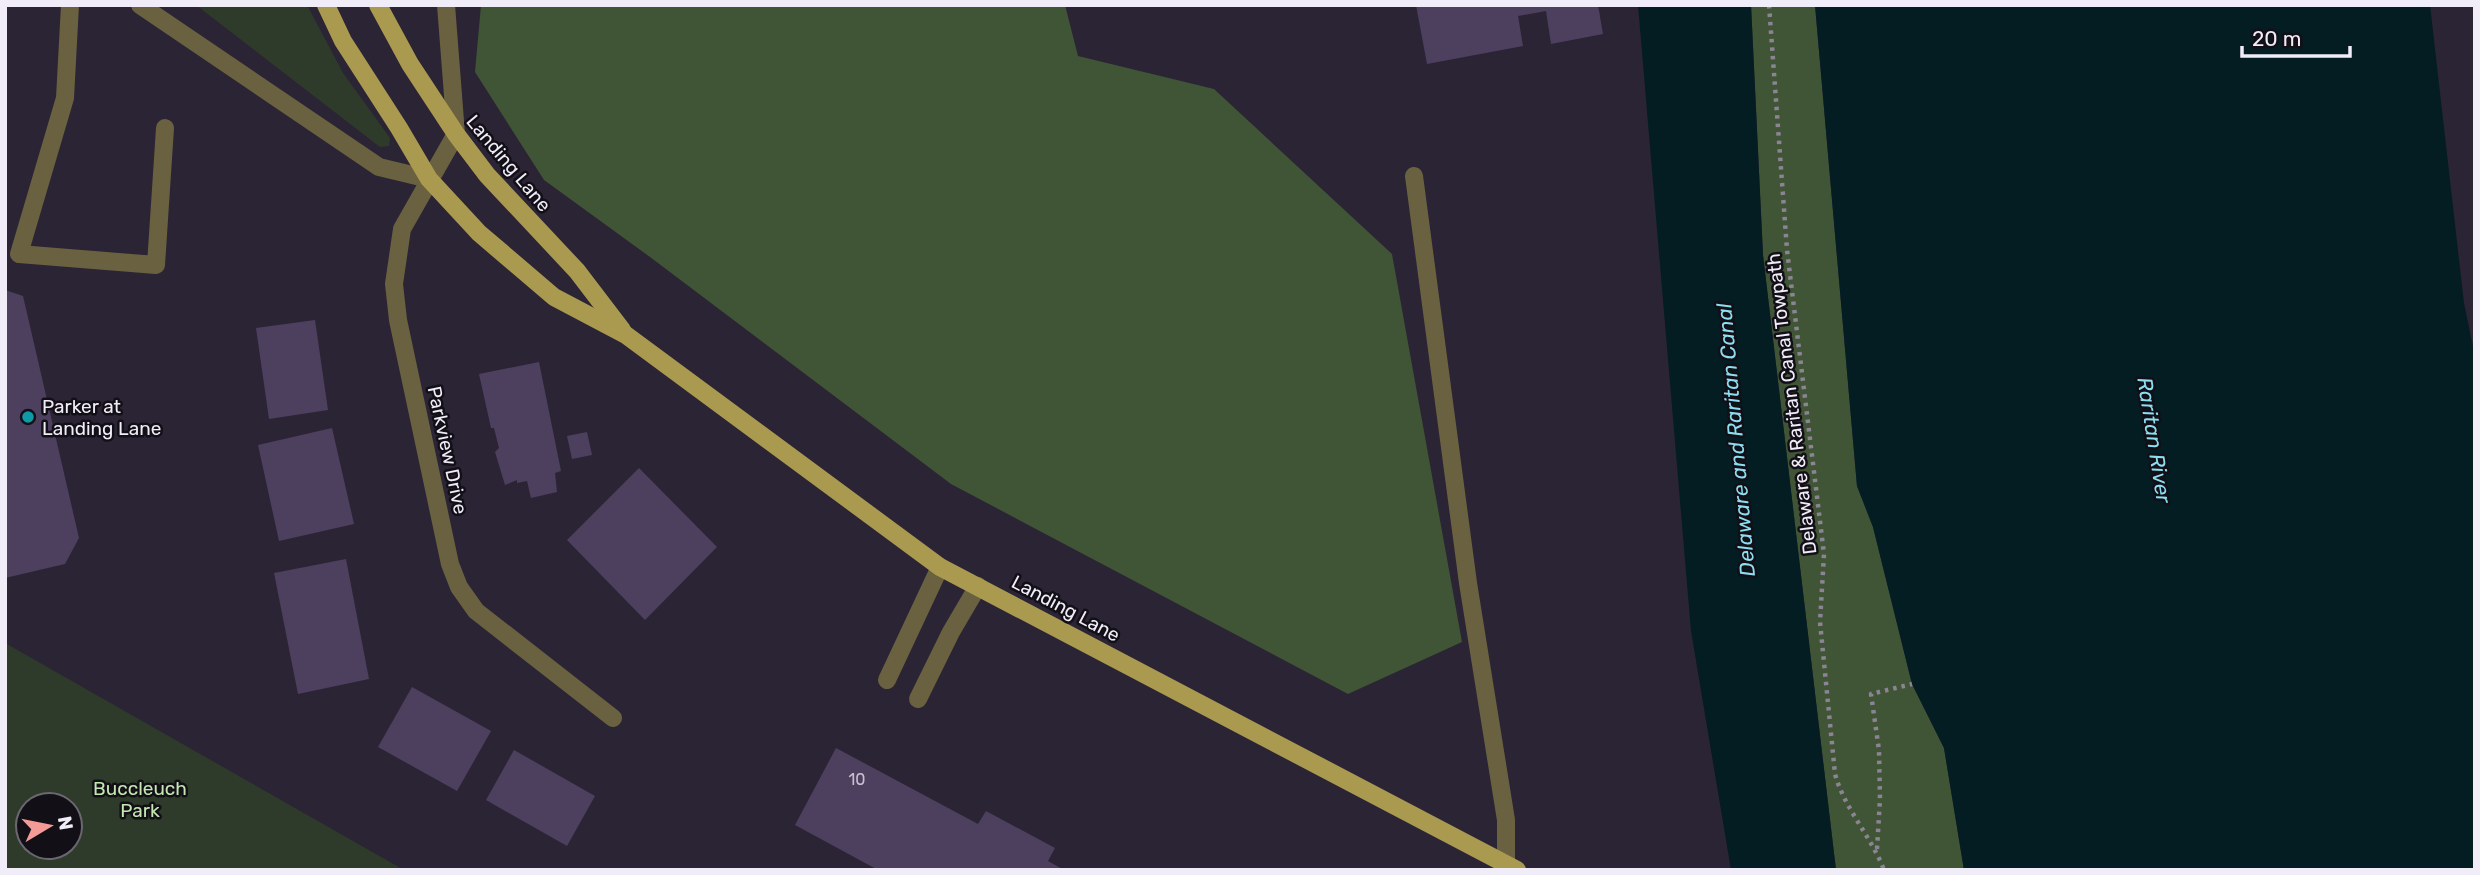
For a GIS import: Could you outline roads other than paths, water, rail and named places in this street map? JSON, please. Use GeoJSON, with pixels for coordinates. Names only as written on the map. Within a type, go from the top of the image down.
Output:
{"type":"FeatureCollection","features":[{"type":"Feature","properties":{"kind":"main road","name":"Landing Lane"},"geometry":{"type":"LineString","coordinates":[[326,5],[343,41],[429,178],[479,233],[554,297],[626,335],[940,567],[1511,867]]}},
{"type":"Feature","properties":{"kind":"main road","name":"Landing Lane"},"geometry":{"type":"LineString","coordinates":[[377,5],[410,64],[456,134],[487,175],[577,271],[626,335]]}},
{"type":"Feature","properties":{"kind":"street"},"geometry":{"type":"LineString","coordinates":[[71,5],[65,98],[19,254],[156,265],[164,128]]}},
{"type":"Feature","properties":{"kind":"street"},"geometry":{"type":"LineString","coordinates":[[140,5],[379,167],[429,178]]}},
{"type":"Feature","properties":{"kind":"street"},"geometry":{"type":"LineString","coordinates":[[446,5],[456,134]]}},
{"type":"Feature","properties":{"kind":"street","name":"Parkview Drive"},"geometry":{"type":"LineString","coordinates":[[456,134],[402,229],[394,284],[398,320],[450,564],[459,587],[476,611],[613,718]]}},
{"type":"Feature","properties":{"kind":"street"},"geometry":{"type":"LineString","coordinates":[[1415,176],[1468,583],[1511,867]]}},
{"type":"Feature","properties":{"kind":"street"},"geometry":{"type":"LineString","coordinates":[[887,680],[940,567]]}},
{"type":"Feature","properties":{"kind":"street"},"geometry":{"type":"LineString","coordinates":[[918,699],[951,632],[978,586]]}},
{"type":"Feature","properties":{"kind":"water","name":"Delaware and Raritan Canal"},"geometry":{"type":"Polygon","coordinates":[[[1638,5],[1751,5],[1763,255],[1836,870],[1731,870],[1691,631],[1638,5]]]}},
{"type":"Feature","properties":{"kind":"water","name":"Raritan River"},"geometry":{"type":"Polygon","coordinates":[[[1815,5],[2430,5],[2464,303],[2475,356],[2475,870],[1964,870],[1944,748],[1912,684],[1873,527],[1857,486],[1815,5]]]}},
{"type":"Feature","properties":{"kind":"place","name":"Parker at Landing Lane"},"geometry":{"type":"Point","coordinates":[28,417]}},
{"type":"Feature","properties":{"kind":"park label","name":"Buccleuch Park"},"geometry":{"type":"Point","coordinates":[140,799]}}]}
